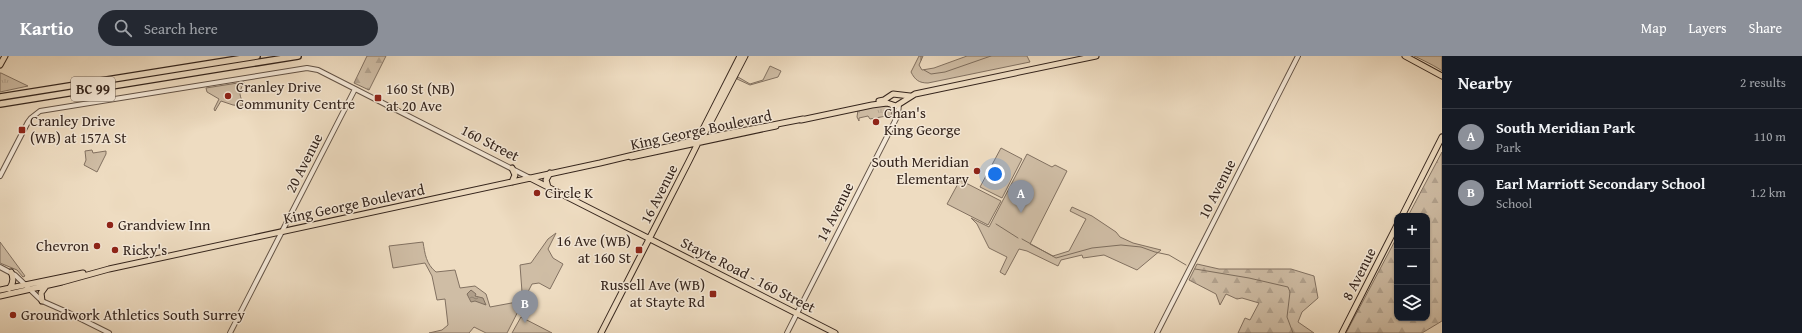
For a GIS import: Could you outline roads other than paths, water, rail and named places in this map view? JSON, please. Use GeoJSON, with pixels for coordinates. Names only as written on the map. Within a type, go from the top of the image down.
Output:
{"type":"FeatureCollection","features":[{"type":"Feature","properties":{"kind":"highway","name":"BC 99"},"geometry":{"type":"LineString","coordinates":[[0,97],[257,56]]}},
{"type":"Feature","properties":{"kind":"highway","name":"BC 99"},"geometry":{"type":"LineString","coordinates":[[0,104],[298,56]]}},
{"type":"Feature","properties":{"kind":"main road"},"geometry":{"type":"LineString","coordinates":[[0,65],[5,56]]}},
{"type":"Feature","properties":{"kind":"main road"},"geometry":{"type":"LineString","coordinates":[[911,96],[900,103],[891,104],[889,100],[890,96],[895,93],[899,95],[911,96],[1096,56]]}},
{"type":"Feature","properties":{"kind":"main road"},"geometry":{"type":"LineString","coordinates":[[1405,56],[1441,76]]}},
{"type":"Feature","properties":{"kind":"main road","name":"16 Avenue"},"geometry":{"type":"LineString","coordinates":[[601,333],[690,161],[703,129],[721,92],[743,57]]}},
{"type":"Feature","properties":{"kind":"main road","name":"16 Avenue"},"geometry":{"type":"LineString","coordinates":[[699,141],[710,125],[743,57]]}},
{"type":"Feature","properties":{"kind":"main road"},"geometry":{"type":"LineString","coordinates":[[721,92],[723,99]]}},
{"type":"Feature","properties":{"kind":"main road"},"geometry":{"type":"LineString","coordinates":[[899,95],[901,98],[900,103]]}},
{"type":"Feature","properties":{"kind":"main road","name":"King George Boulevard"},"geometry":{"type":"LineString","coordinates":[[0,296],[27,287],[855,108],[884,100],[890,96]]}},
{"type":"Feature","properties":{"kind":"main road","name":"King George Boulevard"},"geometry":{"type":"LineString","coordinates":[[855,108],[891,104]]}},
{"type":"Feature","properties":{"kind":"main road","name":"King George Boulevard"},"geometry":{"type":"LineString","coordinates":[[603,162],[682,147],[716,136],[803,119]]}},
{"type":"Feature","properties":{"kind":"main road"},"geometry":{"type":"LineString","coordinates":[[710,125],[711,132],[716,136]]}},
{"type":"Feature","properties":{"kind":"main road"},"geometry":{"type":"LineString","coordinates":[[1404,213],[1442,137]]}},
{"type":"Feature","properties":{"kind":"main road"},"geometry":{"type":"LineString","coordinates":[[682,147],[687,151],[690,161]]}},
{"type":"Feature","properties":{"kind":"main road"},"geometry":{"type":"LineString","coordinates":[[512,168],[515,172],[512,182]]}},
{"type":"Feature","properties":{"kind":"main road"},"geometry":{"type":"LineString","coordinates":[[548,187],[546,180],[550,173]]}},
{"type":"Feature","properties":{"kind":"main road","name":"160 Street"},"geometry":{"type":"LineString","coordinates":[[530,178],[650,238]]}},
{"type":"Feature","properties":{"kind":"main road","name":"8 Avenue"},"geometry":{"type":"LineString","coordinates":[[1342,333],[1394,231]]}},
{"type":"Feature","properties":{"kind":"main road","name":"Stayte Road - 160 Street"},"geometry":{"type":"LineString","coordinates":[[650,238],[835,333]]}},
{"type":"Feature","properties":{"kind":"main road","name":"King George Boulevard"},"geometry":{"type":"LineString","coordinates":[[0,290],[47,286],[109,269]]}},
{"type":"Feature","properties":{"kind":"main road"},"geometry":{"type":"LineString","coordinates":[[9,289],[13,282],[13,276],[10,272]]}},
{"type":"Feature","properties":{"kind":"main road"},"geometry":{"type":"LineString","coordinates":[[42,301],[41,293],[47,286]]}},
{"type":"Feature","properties":{"kind":"street","name":"10 Avenue"},"geometry":{"type":"LineString","coordinates":[[1157,333],[1298,56]]}},
{"type":"Feature","properties":{"kind":"street","name":"160 Street"},"geometry":{"type":"LineString","coordinates":[[0,176],[28,122],[40,111],[302,69],[318,70],[530,178]]}},
{"type":"Feature","properties":{"kind":"street","name":"20 Avenue"},"geometry":{"type":"LineString","coordinates":[[230,333],[355,89]]}},
{"type":"Feature","properties":{"kind":"street","name":"14 Avenue"},"geometry":{"type":"LineString","coordinates":[[786,333],[898,115],[900,103]]}},
{"type":"Feature","properties":{"kind":"street"},"geometry":{"type":"LineString","coordinates":[[891,104],[895,111],[894,121]]}},
{"type":"Feature","properties":{"kind":"street"},"geometry":{"type":"LineString","coordinates":[[0,267],[10,272],[42,301],[109,333]]}},
{"type":"Feature","properties":{"kind":"water"},"geometry":{"type":"Polygon","coordinates":[[[471,290],[476,294],[475,296],[483,298],[486,305],[475,301],[471,302],[467,294],[471,290]]]}},
{"type":"Feature","properties":{"kind":"waterway"},"geometry":{"type":"LineString","coordinates":[[924,70],[931,74],[945,72],[991,56]]}},
{"type":"Feature","properties":{"kind":"waterway"},"geometry":{"type":"LineString","coordinates":[[996,224],[1018,238]]}},
{"type":"Feature","properties":{"kind":"waterway"},"geometry":{"type":"LineString","coordinates":[[1022,239],[1056,258],[1092,248],[1121,245],[1141,247],[1169,255],[1186,265]]}},
{"type":"Feature","properties":{"kind":"waterway"},"geometry":{"type":"LineString","coordinates":[[1195,269],[1249,278],[1288,287],[1290,292],[1287,317],[1293,333]]}},
{"type":"Feature","properties":{"kind":"place","name":"Cranley Drive Community Centre"},"geometry":{"type":"Point","coordinates":[228,96]}},
{"type":"Feature","properties":{"kind":"place","name":"160 St (NB) at 20 Ave"},"geometry":{"type":"Point","coordinates":[378,98]}},
{"type":"Feature","properties":{"kind":"place","name":"Chan's King George"},"geometry":{"type":"Point","coordinates":[876,122]}},
{"type":"Feature","properties":{"kind":"place","name":"Cranley Drive (WB) at 157A St"},"geometry":{"type":"Point","coordinates":[22,130]}},
{"type":"Feature","properties":{"kind":"place","name":"South Meridian Elementary"},"geometry":{"type":"Point","coordinates":[977,171]}},
{"type":"Feature","properties":{"kind":"place","name":"Circle K"},"geometry":{"type":"Point","coordinates":[537,193]}},
{"type":"Feature","properties":{"kind":"place","name":"South Meridian Park"},"geometry":{"type":"Point","coordinates":[1021,213]}},
{"type":"Feature","properties":{"kind":"place","name":"Grandview Inn"},"geometry":{"type":"Point","coordinates":[110,225]}},
{"type":"Feature","properties":{"kind":"place","name":"Chevron"},"geometry":{"type":"Point","coordinates":[97,246]}},
{"type":"Feature","properties":{"kind":"place","name":"Ricky's"},"geometry":{"type":"Point","coordinates":[115,250]}},
{"type":"Feature","properties":{"kind":"place","name":"16 Ave (WB) at 160 St"},"geometry":{"type":"Point","coordinates":[639,250]}},
{"type":"Feature","properties":{"kind":"place","name":"Russell Ave (WB) at Stayte Rd"},"geometry":{"type":"Point","coordinates":[713,294]}},
{"type":"Feature","properties":{"kind":"place","name":"Groundwork Athletics South Surrey"},"geometry":{"type":"Point","coordinates":[13,315]}},
{"type":"Feature","properties":{"kind":"place","name":"Earl Marriott Secondary School"},"geometry":{"type":"Point","coordinates":[525,323]}}]}
